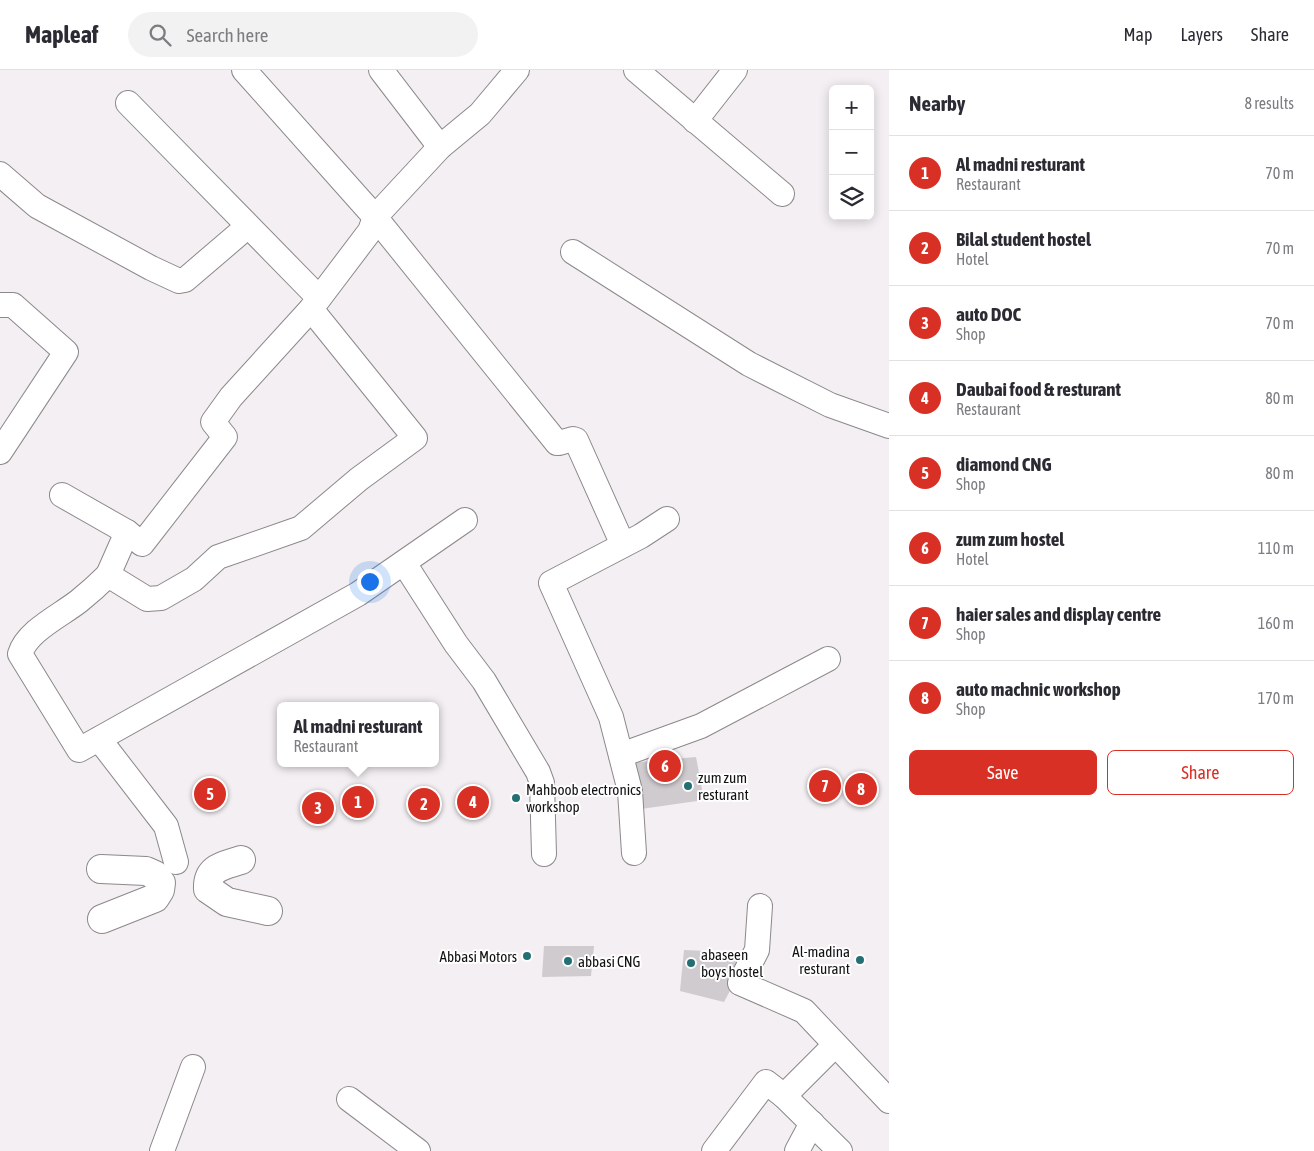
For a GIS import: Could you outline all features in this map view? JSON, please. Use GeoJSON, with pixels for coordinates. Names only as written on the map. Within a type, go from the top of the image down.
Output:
{"type":"FeatureCollection","features":[{"type":"Feature","properties":{"kind":"main road"},"geometry":{"type":"LineString","coordinates":[[241,860],[212,871],[207,879],[208,889],[227,902],[268,911]]}},
{"type":"Feature","properties":{"kind":"main road"},"geometry":{"type":"LineString","coordinates":[[101,868],[146,871],[155,875],[161,883],[160,890],[155,898],[102,919]]}},
{"type":"Feature","properties":{"kind":"street"},"geometry":{"type":"LineString","coordinates":[[244,70],[375,217],[556,443],[576,440],[623,545]]}},
{"type":"Feature","properties":{"kind":"street"},"geometry":{"type":"LineString","coordinates":[[381,70],[440,147]]}},
{"type":"Feature","properties":{"kind":"street"},"geometry":{"type":"LineString","coordinates":[[62,495],[127,532],[142,544],[225,436],[214,422],[231,397],[315,303],[370,230],[375,217],[440,147],[480,114],[517,70]]}},
{"type":"Feature","properties":{"kind":"street"},"geometry":{"type":"LineString","coordinates":[[636,70],[782,194]]}},
{"type":"Feature","properties":{"kind":"street"},"geometry":{"type":"LineString","coordinates":[[695,121],[735,70]]}},
{"type":"Feature","properties":{"kind":"street"},"geometry":{"type":"LineString","coordinates":[[108,575],[147,599],[161,598],[194,579],[218,558],[301,528],[359,479],[415,438],[315,303],[248,226],[128,103]]}},
{"type":"Feature","properties":{"kind":"street"},"geometry":{"type":"LineString","coordinates":[[0,174],[37,206],[151,268],[179,281],[185,280],[248,226]]}},
{"type":"Feature","properties":{"kind":"street"},"geometry":{"type":"LineString","coordinates":[[573,252],[749,364],[830,405],[889,426]]}},
{"type":"Feature","properties":{"kind":"street"},"geometry":{"type":"LineString","coordinates":[[0,305],[14,305],[66,352],[0,452]]}},
{"type":"Feature","properties":{"kind":"street"},"geometry":{"type":"LineString","coordinates":[[634,853],[630,791],[611,717],[551,583],[641,536],[667,518]]}},
{"type":"Feature","properties":{"kind":"street"},"geometry":{"type":"LineString","coordinates":[[127,532],[108,575],[80,600],[30,636],[22,645],[20,654],[79,750],[358,594],[465,520]]}},
{"type":"Feature","properties":{"kind":"street"},"geometry":{"type":"LineString","coordinates":[[404,563],[456,644],[484,681],[538,772],[542,782],[544,854]]}},
{"type":"Feature","properties":{"kind":"street"},"geometry":{"type":"LineString","coordinates":[[621,754],[702,726],[828,659]]}},
{"type":"Feature","properties":{"kind":"street"},"geometry":{"type":"LineString","coordinates":[[99,739],[166,826],[176,862]]}},
{"type":"Feature","properties":{"kind":"street"},"geometry":{"type":"LineString","coordinates":[[760,906],[756,950],[740,982],[804,1011],[889,1101]]}},
{"type":"Feature","properties":{"kind":"street"},"geometry":{"type":"LineString","coordinates":[[784,1096],[835,1045]]}},
{"type":"Feature","properties":{"kind":"street"},"geometry":{"type":"LineString","coordinates":[[162,1151],[193,1067]]}},
{"type":"Feature","properties":{"kind":"street"},"geometry":{"type":"LineString","coordinates":[[714,1151],[766,1082],[784,1096],[840,1151]]}},
{"type":"Feature","properties":{"kind":"street"},"geometry":{"type":"LineString","coordinates":[[348,1099],[418,1151]]}},
{"type":"Feature","properties":{"kind":"street"},"geometry":{"type":"LineString","coordinates":[[797,1151],[812,1123]]}},
{"type":"Feature","properties":{"kind":"building"},"geometry":{"type":"Polygon","coordinates":[[[696,757],[704,800],[641,809],[629,763],[696,757]]]}},
{"type":"Feature","properties":{"kind":"building","name":"abbasi CNG"},"geometry":{"type":"Polygon","coordinates":[[[544,946],[594,946],[591,976],[542,977],[544,946]]]}},
{"type":"Feature","properties":{"kind":"building"},"geometry":{"type":"Polygon","coordinates":[[[684,950],[750,953],[724,1002],[680,991],[684,950]]]}},
{"type":"Feature","properties":{"kind":"place","name":"zum zum hostel"},"geometry":{"type":"Point","coordinates":[665,766]}},
{"type":"Feature","properties":{"kind":"place","name":"zum zum resturant"},"geometry":{"type":"Point","coordinates":[688,786]}},
{"type":"Feature","properties":{"kind":"place","name":"haier sales and display centre"},"geometry":{"type":"Point","coordinates":[825,786]}},
{"type":"Feature","properties":{"kind":"place","name":"auto machnic workshop"},"geometry":{"type":"Point","coordinates":[861,789]}},
{"type":"Feature","properties":{"kind":"place","name":"diamond CNG"},"geometry":{"type":"Point","coordinates":[210,794]}},
{"type":"Feature","properties":{"kind":"place","name":"Mahboob electronics workshop"},"geometry":{"type":"Point","coordinates":[516,798]}},
{"type":"Feature","properties":{"kind":"place","name":"Al madni resturant"},"geometry":{"type":"Point","coordinates":[358,802]}},
{"type":"Feature","properties":{"kind":"place","name":"Daubai food & resturant"},"geometry":{"type":"Point","coordinates":[473,802]}},
{"type":"Feature","properties":{"kind":"place","name":"Bilal student hostel"},"geometry":{"type":"Point","coordinates":[424,804]}},
{"type":"Feature","properties":{"kind":"place","name":"auto DOC"},"geometry":{"type":"Point","coordinates":[318,808]}},
{"type":"Feature","properties":{"kind":"place","name":"Abbasi Motors"},"geometry":{"type":"Point","coordinates":[527,956]}},
{"type":"Feature","properties":{"kind":"place","name":"Al-madina resturant"},"geometry":{"type":"Point","coordinates":[860,960]}},
{"type":"Feature","properties":{"kind":"place","name":"abbasi CNG"},"geometry":{"type":"Point","coordinates":[568,961]}},
{"type":"Feature","properties":{"kind":"place","name":"abaseen boys hostel"},"geometry":{"type":"Point","coordinates":[691,963]}}]}
